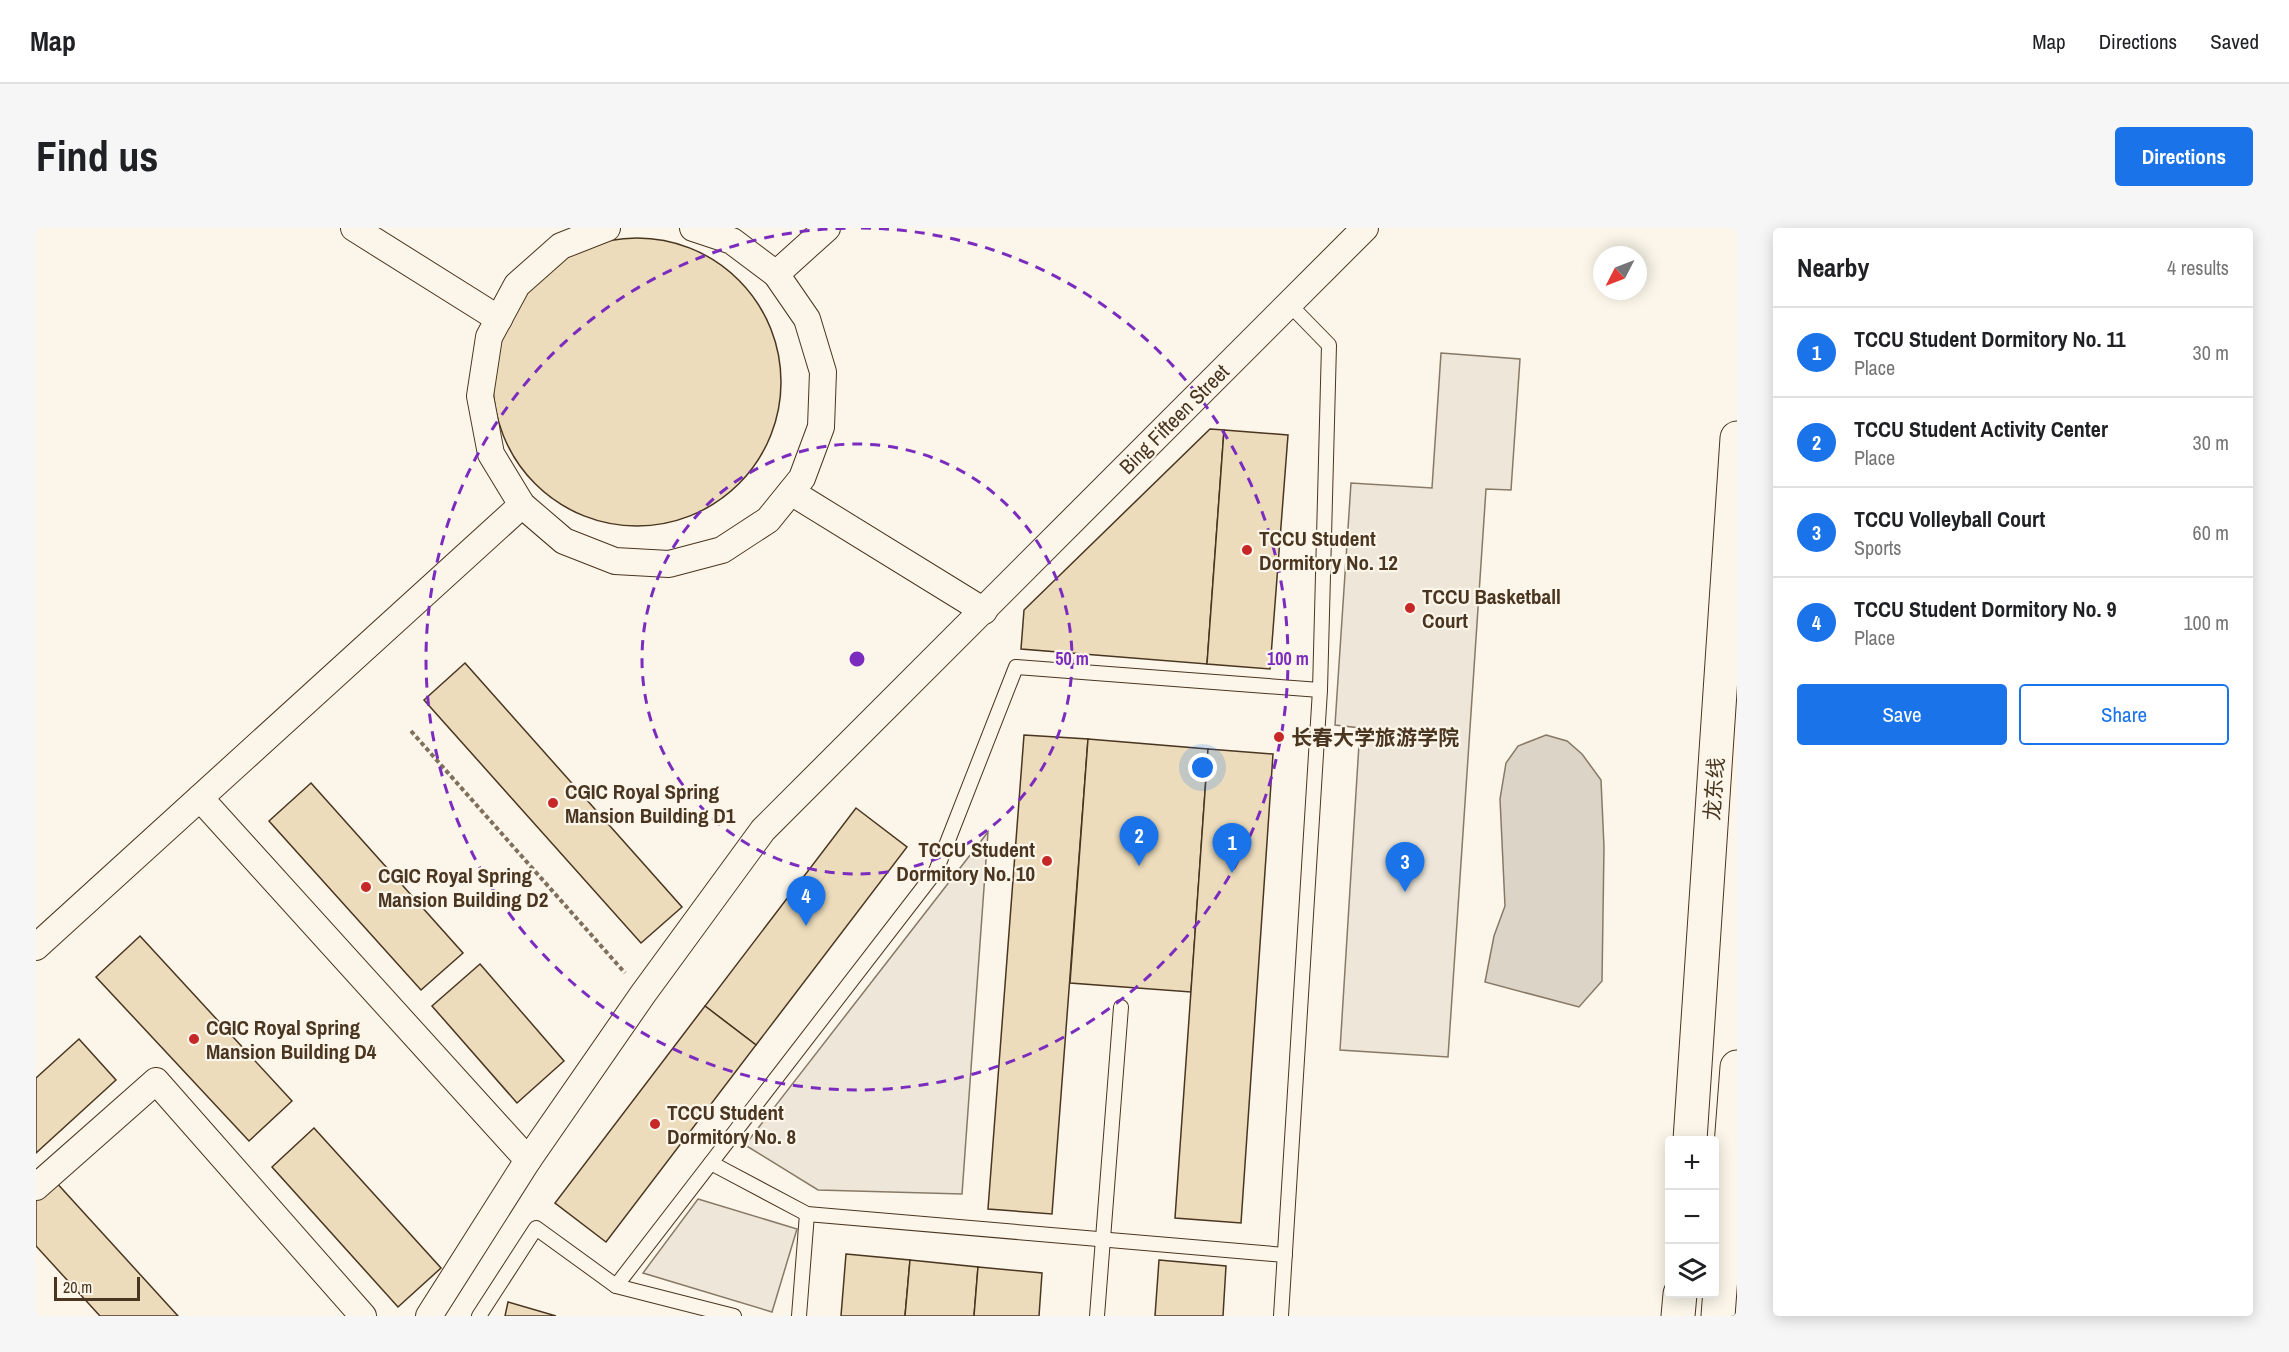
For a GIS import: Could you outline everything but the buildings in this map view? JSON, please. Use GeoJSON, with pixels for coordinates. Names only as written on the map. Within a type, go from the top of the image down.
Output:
{"type":"FeatureCollection","features":[{"type":"Feature","properties":{"kind":"highway","name":"龙东线"},"geometry":{"type":"LineString","coordinates":[[1690,1136],[1737,438]]}},
{"type":"Feature","properties":{"kind":"highway"},"geometry":{"type":"LineString","coordinates":[[1718,1316],[1737,1067]]}},
{"type":"Feature","properties":{"kind":"highway"},"geometry":{"type":"LineString","coordinates":[[1678,1316],[1680,1298]]}},
{"type":"Feature","properties":{"kind":"street"},"geometry":{"type":"LineString","coordinates":[[354,228],[499,319]]}},
{"type":"Feature","properties":{"kind":"street"},"geometry":{"type":"LineString","coordinates":[[607,228],[561,246],[517,285],[489,337],[480,396],[491,454],[522,505],[564,541],[615,561],[669,564],[722,550],[768,520],[802,478],[821,427],[823,372],[807,319],[776,274],[732,241],[693,228]]}},
{"type":"Feature","properties":{"kind":"street"},"geometry":{"type":"LineString","coordinates":[[776,274],[827,228]]}},
{"type":"Feature","properties":{"kind":"street","name":"Bing Fifteen Street"},"geometry":{"type":"LineString","coordinates":[[429,1316],[528,1160],[643,994],[764,830],[1365,228]]}},
{"type":"Feature","properties":{"kind":"street"},"geometry":{"type":"LineString","coordinates":[[790,492],[984,611]]}},
{"type":"Feature","properties":{"kind":"street"},"geometry":{"type":"LineString","coordinates":[[36,947],[522,505]]}},
{"type":"Feature","properties":{"kind":"street"},"geometry":{"type":"LineString","coordinates":[[200,798],[528,1160]]}},
{"type":"Feature","properties":{"kind":"street"},"geometry":{"type":"LineString","coordinates":[[36,1187],[156,1081],[363,1316]]}},
{"type":"Feature","properties":{"kind":"lane"},"geometry":{"type":"LineString","coordinates":[[1281,1316],[1320,690],[1329,345],[1289,304]]}},
{"type":"Feature","properties":{"kind":"lane"},"geometry":{"type":"LineString","coordinates":[[616,1286],[936,872],[1016,667],[1320,690]]}},
{"type":"Feature","properties":{"kind":"lane"},"geometry":{"type":"LineString","coordinates":[[1097,1316],[1121,1007]]}},
{"type":"Feature","properties":{"kind":"lane"},"geometry":{"type":"LineString","coordinates":[[711,1163],[807,1214],[1285,1255]]}},
{"type":"Feature","properties":{"kind":"lane"},"geometry":{"type":"LineString","coordinates":[[799,1316],[807,1214]]}},
{"type":"Feature","properties":{"kind":"lane"},"geometry":{"type":"LineString","coordinates":[[479,1316],[536,1228],[616,1286],[734,1316]]}},
{"type":"Feature","properties":{"kind":"path"},"geometry":{"type":"LineString","coordinates":[[411,731],[643,994]]}},
{"type":"Feature","properties":{"kind":"shaded area"},"geometry":{"type":"Polygon","coordinates":[[[1441,353],[1520,359],[1511,490],[1486,489],[1448,1057],[1340,1050],[1360,728],[1335,725],[1351,483],[1432,488],[1441,353]]]}},
{"type":"Feature","properties":{"kind":"shaded area"},"geometry":{"type":"Polygon","coordinates":[[[1546,735],[1567,741],[1582,754],[1601,780],[1604,847],[1602,981],[1579,1007],[1485,982],[1494,936],[1505,906],[1500,799],[1506,763],[1518,746],[1546,735]]]}},
{"type":"Feature","properties":{"kind":"shaded area"},"geometry":{"type":"Polygon","coordinates":[[[988,832],[962,1194],[818,1190],[745,1145],[988,832]]]}},
{"type":"Feature","properties":{"kind":"shaded area"},"geometry":{"type":"Polygon","coordinates":[[[698,1199],[797,1229],[772,1312],[643,1273],[698,1199]]]}},
{"type":"Feature","properties":{"kind":"place","name":"TCCU Student Dormitory No. 12"},"geometry":{"type":"Point","coordinates":[1247,550]}},
{"type":"Feature","properties":{"kind":"place","name":"TCCU Basketball Court"},"geometry":{"type":"Point","coordinates":[1410,608]}},
{"type":"Feature","properties":{"kind":"place","name":"长春大学旅游学院"},"geometry":{"type":"Point","coordinates":[1279,737]}},
{"type":"Feature","properties":{"kind":"place","name":"CGIC Royal Spring Mansion Building D1"},"geometry":{"type":"Point","coordinates":[553,803]}},
{"type":"Feature","properties":{"kind":"place","name":"TCCU Student Dormitory No. 10"},"geometry":{"type":"Point","coordinates":[1047,861]}},
{"type":"Feature","properties":{"kind":"place","name":"TCCU Student Activity Center"},"geometry":{"type":"Point","coordinates":[1139,866]}},
{"type":"Feature","properties":{"kind":"place","name":"TCCU Student Dormitory No. 11"},"geometry":{"type":"Point","coordinates":[1232,873]}},
{"type":"Feature","properties":{"kind":"place","name":"CGIC Royal Spring Mansion Building D2"},"geometry":{"type":"Point","coordinates":[366,887]}},
{"type":"Feature","properties":{"kind":"place","name":"TCCU Volleyball Court"},"geometry":{"type":"Point","coordinates":[1405,892]}},
{"type":"Feature","properties":{"kind":"place","name":"TCCU Student Dormitory No. 9"},"geometry":{"type":"Point","coordinates":[806,926]}},
{"type":"Feature","properties":{"kind":"place","name":"CGIC Royal Spring Mansion Building D4"},"geometry":{"type":"Point","coordinates":[194,1039]}},
{"type":"Feature","properties":{"kind":"place","name":"TCCU Student Dormitory No. 8"},"geometry":{"type":"Point","coordinates":[655,1124]}}]}
